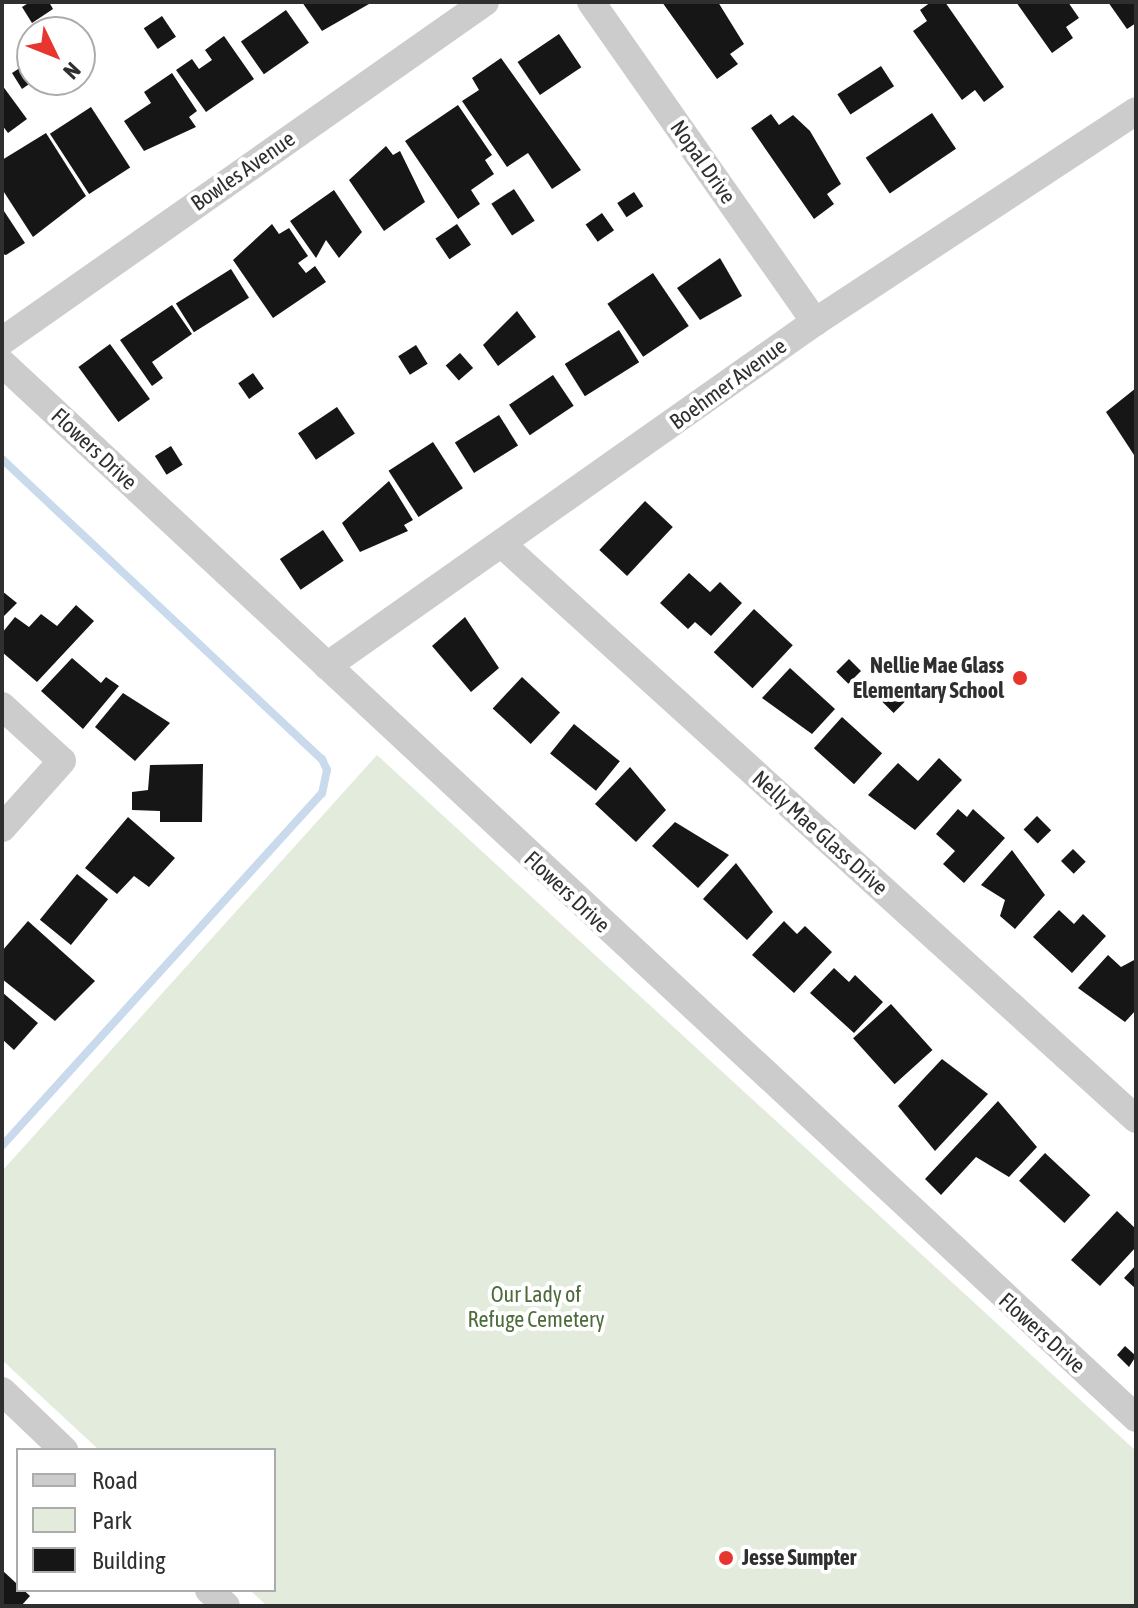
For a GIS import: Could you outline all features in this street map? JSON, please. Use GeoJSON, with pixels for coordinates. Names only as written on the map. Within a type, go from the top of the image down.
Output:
{"type":"FeatureCollection","features":[{"type":"Feature","properties":{"kind":"street","name":"Bowles Avenue"},"geometry":{"type":"LineString","coordinates":[[2,341],[485,2]]}},
{"type":"Feature","properties":{"kind":"street","name":"Nopal Drive"},"geometry":{"type":"LineString","coordinates":[[591,2],[815,322]]}},
{"type":"Feature","properties":{"kind":"street","name":"Boehmer Avenue"},"geometry":{"type":"LineString","coordinates":[[327,666],[504,546],[815,322],[1136,111]]}},
{"type":"Feature","properties":{"kind":"street","name":"Flowers Drive"},"geometry":{"type":"LineString","coordinates":[[2,363],[1136,1418]]}},
{"type":"Feature","properties":{"kind":"street","name":"Nelly Mae Glass Drive"},"geometry":{"type":"LineString","coordinates":[[504,546],[1136,1119]]}},
{"type":"Feature","properties":{"kind":"street"},"geometry":{"type":"LineString","coordinates":[[2,706],[62,761],[2,828]]}},
{"type":"Feature","properties":{"kind":"street"},"geometry":{"type":"LineString","coordinates":[[2,1391],[62,1448]]}},
{"type":"Feature","properties":{"kind":"street"},"geometry":{"type":"LineString","coordinates":[[211,1592],[226,1606]]}},
{"type":"Feature","properties":{"kind":"green space","name":"Our Lady of Refuge Cemetery"},"geometry":{"type":"Polygon","coordinates":[[[377,755],[1136,1451],[1136,1606],[267,1606],[252,1592],[276,1592],[276,1448],[97,1448],[2,1360],[2,1171],[377,755]]]}},
{"type":"Feature","properties":{"kind":"building"},"geometry":{"type":"Polygon","coordinates":[[[30,2],[49,2],[53,9],[42,16],[28,16],[22,7],[30,2]]]}},
{"type":"Feature","properties":{"kind":"building"},"geometry":{"type":"Polygon","coordinates":[[[302,2],[368,2],[369,4],[322,31],[302,2]]]}},
{"type":"Feature","properties":{"kind":"building"},"geometry":{"type":"Polygon","coordinates":[[[662,2],[718,2],[744,44],[730,54],[738,64],[717,79],[662,2]]]}},
{"type":"Feature","properties":{"kind":"building"},"geometry":{"type":"Polygon","coordinates":[[[931,2],[945,2],[1004,87],[984,102],[975,90],[962,100],[913,31],[927,21],[920,10],[931,2]]]}},
{"type":"Feature","properties":{"kind":"building"},"geometry":{"type":"Polygon","coordinates":[[[1016,2],[1068,2],[1079,18],[1066,27],[1073,38],[1052,53],[1016,2]]]}},
{"type":"Feature","properties":{"kind":"building"},"geometry":{"type":"Polygon","coordinates":[[[1108,2],[1136,2],[1136,23],[1127,29],[1108,2]]]}},
{"type":"Feature","properties":{"kind":"building"},"geometry":{"type":"Polygon","coordinates":[[[286,10],[309,43],[264,74],[241,42],[286,10]]]}},
{"type":"Feature","properties":{"kind":"building"},"geometry":{"type":"Polygon","coordinates":[[[162,16],[176,37],[158,49],[144,28],[162,16]]]}},
{"type":"Feature","properties":{"kind":"building"},"geometry":{"type":"Polygon","coordinates":[[[559,34],[581,67],[540,95],[518,62],[559,34]]]}},
{"type":"Feature","properties":{"kind":"building"},"geometry":{"type":"Polygon","coordinates":[[[224,36],[254,79],[206,112],[176,70],[192,59],[199,69],[212,60],[205,50],[224,36]]]}},
{"type":"Feature","properties":{"kind":"building"},"geometry":{"type":"Polygon","coordinates":[[[501,58],[581,170],[552,189],[528,153],[507,167],[462,101],[479,90],[472,78],[501,58]]]}},
{"type":"Feature","properties":{"kind":"building"},"geometry":{"type":"Polygon","coordinates":[[[881,66],[894,86],[850,114],[837,94],[881,66]]]}},
{"type":"Feature","properties":{"kind":"building"},"geometry":{"type":"Polygon","coordinates":[[[172,73],[197,111],[189,117],[196,127],[144,151],[124,121],[151,103],[144,92],[172,73]]]}},
{"type":"Feature","properties":{"kind":"building"},"geometry":{"type":"Polygon","coordinates":[[[2,85],[27,119],[8,133],[2,125],[2,85]]]}},
{"type":"Feature","properties":{"kind":"building"},"geometry":{"type":"Polygon","coordinates":[[[458,105],[492,155],[485,160],[494,174],[471,190],[480,204],[458,219],[405,141],[458,105]]]}},
{"type":"Feature","properties":{"kind":"building"},"geometry":{"type":"Polygon","coordinates":[[[91,107],[130,167],[89,194],[50,134],[91,107]]]}},
{"type":"Feature","properties":{"kind":"building"},"geometry":{"type":"Polygon","coordinates":[[[932,113],[956,149],[890,193],[866,158],[932,113]]]}},
{"type":"Feature","properties":{"kind":"building"},"geometry":{"type":"Polygon","coordinates":[[[771,114],[779,125],[793,115],[810,131],[841,184],[827,194],[834,204],[814,219],[751,128],[771,114]]]}},
{"type":"Feature","properties":{"kind":"building"},"geometry":{"type":"Polygon","coordinates":[[[46,133],[86,196],[33,237],[2,189],[2,160],[46,133]]]}},
{"type":"Feature","properties":{"kind":"building"},"geometry":{"type":"Polygon","coordinates":[[[386,146],[393,155],[400,151],[425,202],[384,231],[349,180],[386,146]]]}},
{"type":"Feature","properties":{"kind":"building"},"geometry":{"type":"Polygon","coordinates":[[[514,189],[535,221],[512,236],[491,204],[514,189]]]}},
{"type":"Feature","properties":{"kind":"building"},"geometry":{"type":"Polygon","coordinates":[[[334,190],[362,232],[339,258],[326,240],[316,258],[290,221],[334,190]]]}},
{"type":"Feature","properties":{"kind":"building"},"geometry":{"type":"Polygon","coordinates":[[[634,192],[643,206],[626,217],[617,203],[634,192]]]}},
{"type":"Feature","properties":{"kind":"building"},"geometry":{"type":"Polygon","coordinates":[[[2,208],[25,243],[6,255],[2,254],[2,208]]]}},
{"type":"Feature","properties":{"kind":"building"},"geometry":{"type":"Polygon","coordinates":[[[602,213],[614,230],[598,242],[586,224],[602,213]]]}},
{"type":"Feature","properties":{"kind":"building"},"geometry":{"type":"Polygon","coordinates":[[[272,224],[279,234],[289,228],[308,256],[298,263],[306,273],[315,266],[326,282],[273,318],[233,260],[272,224]]]}},
{"type":"Feature","properties":{"kind":"building"},"geometry":{"type":"Polygon","coordinates":[[[457,224],[471,245],[449,259],[435,239],[457,224]]]}},
{"type":"Feature","properties":{"kind":"building"},"geometry":{"type":"Polygon","coordinates":[[[720,258],[742,296],[700,320],[677,288],[720,258]]]}},
{"type":"Feature","properties":{"kind":"building"},"geometry":{"type":"Polygon","coordinates":[[[231,269],[249,298],[194,332],[176,303],[231,269]]]}},
{"type":"Feature","properties":{"kind":"building"},"geometry":{"type":"Polygon","coordinates":[[[653,273],[689,326],[643,357],[607,304],[653,273]]]}},
{"type":"Feature","properties":{"kind":"building"},"geometry":{"type":"Polygon","coordinates":[[[172,305],[192,334],[152,362],[163,378],[152,386],[120,340],[172,305]]]}},
{"type":"Feature","properties":{"kind":"building"},"geometry":{"type":"Polygon","coordinates":[[[517,311],[536,337],[498,366],[483,345],[517,311]]]}},
{"type":"Feature","properties":{"kind":"building"},"geometry":{"type":"Polygon","coordinates":[[[619,330],[639,362],[585,396],[565,364],[619,330]]]}},
{"type":"Feature","properties":{"kind":"building"},"geometry":{"type":"Polygon","coordinates":[[[110,344],[150,399],[118,422],[78,367],[110,344]]]}},
{"type":"Feature","properties":{"kind":"building"},"geometry":{"type":"Polygon","coordinates":[[[416,345],[428,364],[410,375],[398,356],[416,345]]]}},
{"type":"Feature","properties":{"kind":"building"},"geometry":{"type":"Polygon","coordinates":[[[460,353],[473,368],[459,381],[446,365],[460,353]]]}},
{"type":"Feature","properties":{"kind":"building"},"geometry":{"type":"Polygon","coordinates":[[[253,373],[264,389],[249,399],[238,383],[253,373]]]}},
{"type":"Feature","properties":{"kind":"building"},"geometry":{"type":"Polygon","coordinates":[[[553,375],[574,406],[530,435],[509,405],[553,375]]]}},
{"type":"Feature","properties":{"kind":"building"},"geometry":{"type":"Polygon","coordinates":[[[1136,388],[1136,458],[1106,412],[1136,388]]]}},
{"type":"Feature","properties":{"kind":"building"},"geometry":{"type":"Polygon","coordinates":[[[337,407],[355,434],[316,460],[298,433],[337,407]]]}},
{"type":"Feature","properties":{"kind":"building"},"geometry":{"type":"Polygon","coordinates":[[[499,415],[518,446],[474,473],[455,443],[499,415]]]}},
{"type":"Feature","properties":{"kind":"building"},"geometry":{"type":"Polygon","coordinates":[[[433,442],[463,488],[419,517],[389,471],[433,442]]]}},
{"type":"Feature","properties":{"kind":"building"},"geometry":{"type":"Polygon","coordinates":[[[171,446],[183,465],[167,475],[155,456],[171,446]]]}},
{"type":"Feature","properties":{"kind":"building"},"geometry":{"type":"Polygon","coordinates":[[[389,481],[413,520],[404,525],[408,531],[360,552],[342,523],[389,481]]]}},
{"type":"Feature","properties":{"kind":"building"},"geometry":{"type":"Polygon","coordinates":[[[645,501],[673,527],[627,576],[599,550],[645,501]]]}},
{"type":"Feature","properties":{"kind":"building"},"geometry":{"type":"Polygon","coordinates":[[[323,530],[344,561],[301,590],[280,559],[323,530]]]}},
{"type":"Feature","properties":{"kind":"building"},"geometry":{"type":"Polygon","coordinates":[[[689,573],[710,592],[720,582],[742,603],[711,636],[695,622],[688,629],[660,603],[689,573]]]}},
{"type":"Feature","properties":{"kind":"building"},"geometry":{"type":"Polygon","coordinates":[[[2,591],[17,603],[2,618],[2,591]]]}},
{"type":"Feature","properties":{"kind":"building"},"geometry":{"type":"Polygon","coordinates":[[[76,605],[94,621],[37,682],[2,652],[2,633],[15,617],[29,627],[41,614],[57,626],[76,605]]]}},
{"type":"Feature","properties":{"kind":"building"},"geometry":{"type":"Polygon","coordinates":[[[754,609],[793,645],[753,688],[714,652],[754,609]]]}},
{"type":"Feature","properties":{"kind":"building"},"geometry":{"type":"Polygon","coordinates":[[[465,617],[499,668],[471,692],[432,646],[465,617]]]}},
{"type":"Feature","properties":{"kind":"building"},"geometry":{"type":"Polygon","coordinates":[[[72,658],[101,683],[106,677],[119,686],[83,729],[41,691],[72,658]]]}},
{"type":"Feature","properties":{"kind":"building"},"geometry":{"type":"Polygon","coordinates":[[[849,659],[861,671],[848,684],[836,672],[849,659]]]}},
{"type":"Feature","properties":{"kind":"building"},"geometry":{"type":"Polygon","coordinates":[[[790,668],[835,709],[812,734],[762,698],[790,668]]]}},
{"type":"Feature","properties":{"kind":"building"},"geometry":{"type":"Polygon","coordinates":[[[522,677],[560,712],[531,744],[493,708],[522,677]]]}},
{"type":"Feature","properties":{"kind":"building"},"geometry":{"type":"Polygon","coordinates":[[[895,689],[906,700],[894,713],[882,702],[895,689]]]}},
{"type":"Feature","properties":{"kind":"building"},"geometry":{"type":"Polygon","coordinates":[[[123,693],[170,723],[135,761],[95,727],[123,693]]]}},
{"type":"Feature","properties":{"kind":"building"},"geometry":{"type":"Polygon","coordinates":[[[842,717],[882,753],[854,784],[814,748],[842,717]]]}},
{"type":"Feature","properties":{"kind":"building"},"geometry":{"type":"Polygon","coordinates":[[[574,724],[620,761],[596,791],[550,754],[574,724]]]}},
{"type":"Feature","properties":{"kind":"building"},"geometry":{"type":"Polygon","coordinates":[[[939,758],[962,780],[915,830],[868,795],[898,763],[918,781],[939,758]]]}},
{"type":"Feature","properties":{"kind":"building"},"geometry":{"type":"Polygon","coordinates":[[[203,764],[202,822],[160,822],[160,811],[132,810],[132,792],[148,790],[150,765],[203,764]]]}},
{"type":"Feature","properties":{"kind":"building"},"geometry":{"type":"Polygon","coordinates":[[[630,767],[666,810],[636,842],[595,804],[630,767]]]}},
{"type":"Feature","properties":{"kind":"building"},"geometry":{"type":"Polygon","coordinates":[[[958,809],[967,817],[973,809],[1005,838],[964,883],[943,864],[955,851],[936,834],[958,809]]]}},
{"type":"Feature","properties":{"kind":"building"},"geometry":{"type":"Polygon","coordinates":[[[1037,816],[1051,830],[1038,844],[1024,829],[1037,816]]]}},
{"type":"Feature","properties":{"kind":"building"},"geometry":{"type":"Polygon","coordinates":[[[128,817],[175,858],[149,887],[134,876],[117,894],[85,868],[128,817]]]}},
{"type":"Feature","properties":{"kind":"building"},"geometry":{"type":"Polygon","coordinates":[[[675,822],[729,855],[698,888],[652,846],[675,822]]]}},
{"type":"Feature","properties":{"kind":"building"},"geometry":{"type":"Polygon","coordinates":[[[1073,849],[1086,862],[1074,874],[1061,861],[1073,849]]]}},
{"type":"Feature","properties":{"kind":"building"},"geometry":{"type":"Polygon","coordinates":[[[1012,850],[1045,895],[1015,929],[1000,916],[1005,900],[981,885],[1012,850]]]}},
{"type":"Feature","properties":{"kind":"building"},"geometry":{"type":"Polygon","coordinates":[[[736,863],[773,912],[747,940],[703,899],[736,863]]]}},
{"type":"Feature","properties":{"kind":"building"},"geometry":{"type":"Polygon","coordinates":[[[77,874],[108,899],[71,945],[40,920],[77,874]]]}},
{"type":"Feature","properties":{"kind":"building"},"geometry":{"type":"Polygon","coordinates":[[[1059,910],[1074,924],[1083,914],[1106,936],[1072,973],[1033,937],[1059,910]]]}},
{"type":"Feature","properties":{"kind":"building"},"geometry":{"type":"Polygon","coordinates":[[[28,921],[95,981],[55,1021],[2,979],[2,951],[28,921]]]}},
{"type":"Feature","properties":{"kind":"building"},"geometry":{"type":"Polygon","coordinates":[[[784,921],[797,934],[805,926],[832,952],[794,993],[752,955],[784,921]]]}},
{"type":"Feature","properties":{"kind":"building"},"geometry":{"type":"Polygon","coordinates":[[[1108,955],[1121,967],[1136,959],[1136,1010],[1125,1022],[1078,988],[1108,955]]]}},
{"type":"Feature","properties":{"kind":"building"},"geometry":{"type":"Polygon","coordinates":[[[834,968],[849,982],[855,975],[883,1002],[854,1033],[810,993],[834,968]]]}},
{"type":"Feature","properties":{"kind":"building"},"geometry":{"type":"Polygon","coordinates":[[[2,992],[38,1023],[14,1050],[2,1039],[2,992]]]}},
{"type":"Feature","properties":{"kind":"building"},"geometry":{"type":"Polygon","coordinates":[[[891,1004],[932,1050],[895,1084],[853,1038],[891,1004]]]}},
{"type":"Feature","properties":{"kind":"building"},"geometry":{"type":"Polygon","coordinates":[[[942,1059],[988,1094],[935,1151],[898,1106],[942,1059]]]}},
{"type":"Feature","properties":{"kind":"building"},"geometry":{"type":"Polygon","coordinates":[[[998,1101],[1037,1147],[1009,1177],[976,1157],[941,1195],[925,1179],[998,1101]]]}},
{"type":"Feature","properties":{"kind":"building"},"geometry":{"type":"Polygon","coordinates":[[[1045,1153],[1090,1195],[1064,1223],[1019,1181],[1045,1153]]]}},
{"type":"Feature","properties":{"kind":"building"},"geometry":{"type":"Polygon","coordinates":[[[1117,1211],[1136,1229],[1136,1247],[1100,1286],[1071,1260],[1117,1211]]]}},
{"type":"Feature","properties":{"kind":"building"},"geometry":{"type":"Polygon","coordinates":[[[1136,1265],[1136,1289],[1124,1278],[1136,1265]]]}},
{"type":"Feature","properties":{"kind":"building"},"geometry":{"type":"Polygon","coordinates":[[[1125,1346],[1136,1356],[1129,1367],[1117,1355],[1125,1346]]]}},
{"type":"Feature","properties":{"kind":"building"},"geometry":{"type":"Polygon","coordinates":[[[2,1570],[16,1583],[16,1592],[26,1592],[30,1596],[21,1606],[2,1606],[2,1570]]]}},
{"type":"Feature","properties":{"kind":"waterway"},"geometry":{"type":"LineString","coordinates":[[2,459],[322,759],[327,770],[322,793],[2,1146]]}},
{"type":"Feature","properties":{"kind":"place","name":"Nellie Mae Glass Elementary School"},"geometry":{"type":"Point","coordinates":[1020,678]}},
{"type":"Feature","properties":{"kind":"place","name":"Jesse Sumpter"},"geometry":{"type":"Point","coordinates":[726,1558]}}]}
